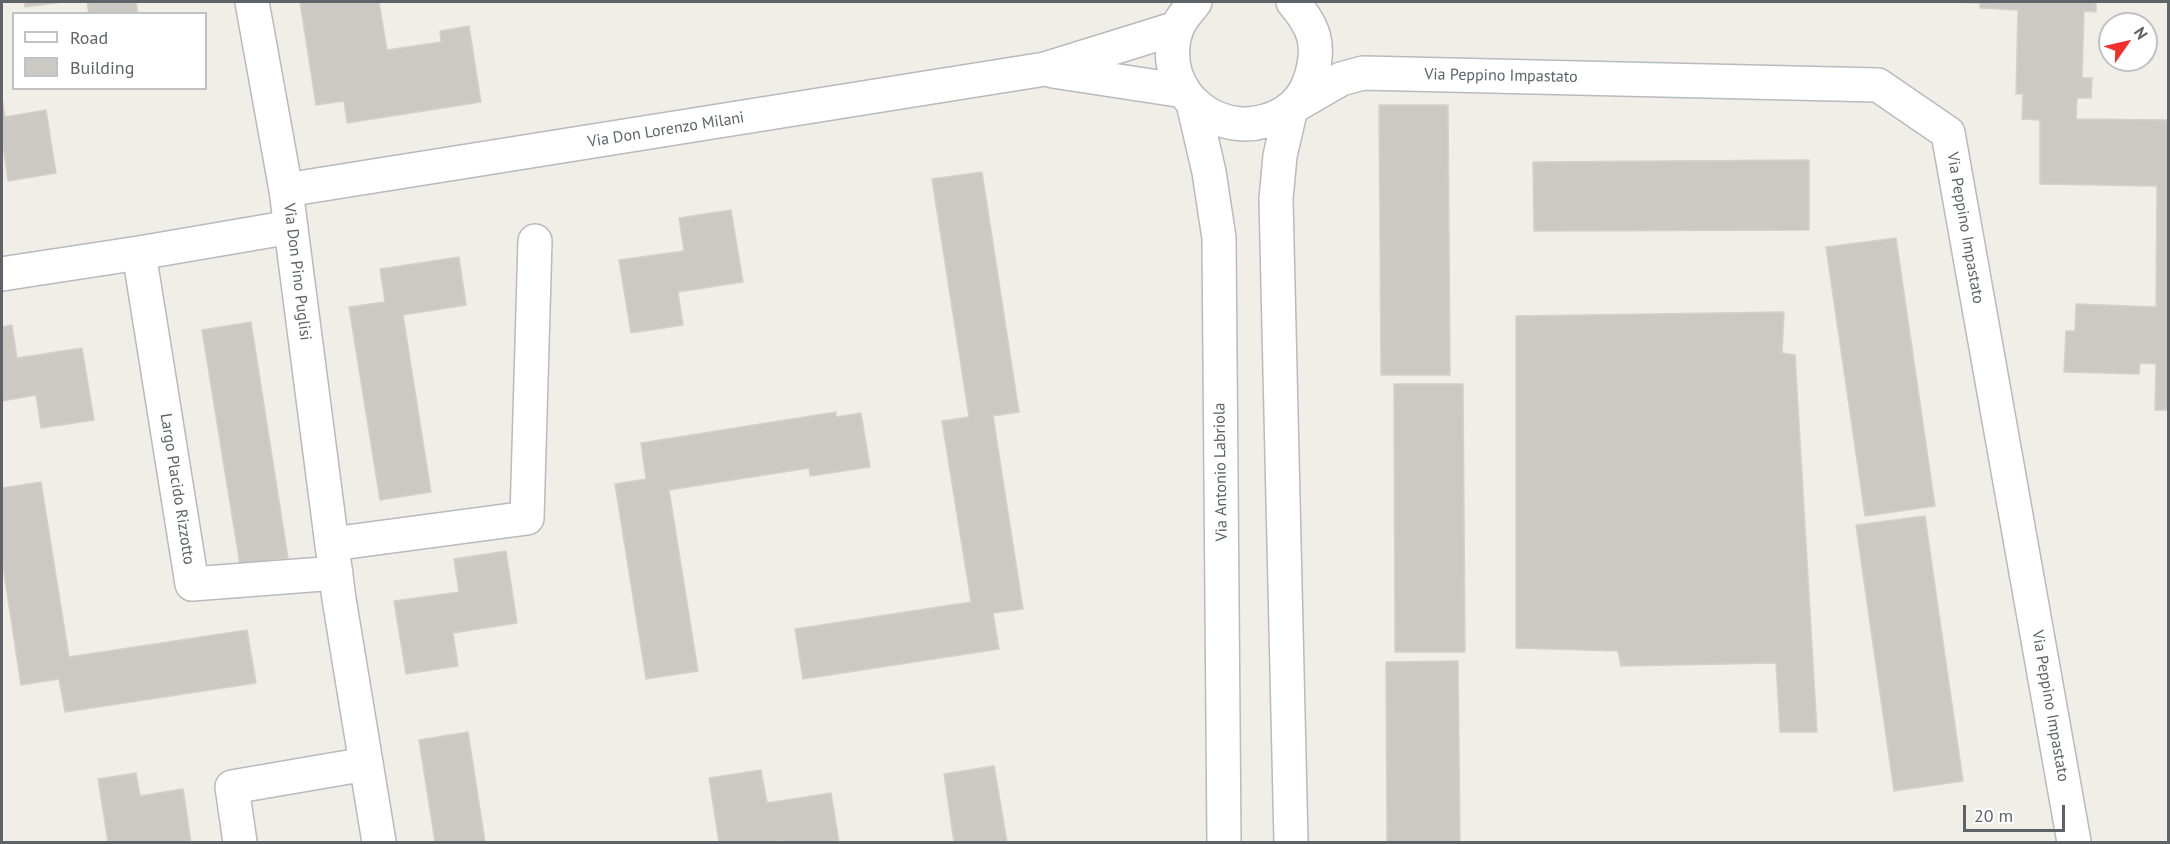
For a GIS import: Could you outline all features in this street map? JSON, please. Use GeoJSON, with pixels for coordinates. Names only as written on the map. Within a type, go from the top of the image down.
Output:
{"type":"FeatureCollection","features":[{"type":"Feature","properties":{"kind":"street","name":"Via Don Pino Puglisi"},"geometry":{"type":"LineString","coordinates":[[252,2],[286,190],[334,559],[379,843]]}},
{"type":"Feature","properties":{"kind":"street"},"geometry":{"type":"LineString","coordinates":[[1291,843],[1276,199],[1280,156],[1291,108],[1309,86],[1317,61],[1309,21],[1293,2]]}},
{"type":"Feature","properties":{"kind":"street","name":"Via Don Lorenzo Milani"},"geometry":{"type":"LineString","coordinates":[[286,190],[1045,69],[1186,15]]}},
{"type":"Feature","properties":{"kind":"street","name":"Via Antonio Labriola"},"geometry":{"type":"LineString","coordinates":[[1186,15],[1174,40],[1173,64],[1180,85],[1189,97],[1209,172],[1219,238],[1224,843]]}},
{"type":"Feature","properties":{"kind":"street"},"geometry":{"type":"LineString","coordinates":[[1311,30],[1363,73]]}},
{"type":"Feature","properties":{"kind":"street","name":"Via Don Lorenzo Milani"},"geometry":{"type":"LineString","coordinates":[[1045,69],[1189,97]]}},
{"type":"Feature","properties":{"kind":"street","name":"Via Peppino Impastato"},"geometry":{"type":"LineString","coordinates":[[1189,97],[1215,118],[1237,125],[1270,121],[1341,79],[1363,73],[1878,85],[1948,133],[2074,843]]}},
{"type":"Feature","properties":{"kind":"street"},"geometry":{"type":"LineString","coordinates":[[2,274],[291,227]]}},
{"type":"Feature","properties":{"kind":"street"},"geometry":{"type":"LineString","coordinates":[[334,559],[527,518],[535,241]]}},
{"type":"Feature","properties":{"kind":"street","name":"Largo Placido Rizzotto"},"geometry":{"type":"LineString","coordinates":[[139,253],[192,584],[334,559]]}},
{"type":"Feature","properties":{"kind":"street"},"geometry":{"type":"LineString","coordinates":[[240,843],[232,787],[366,764]]}},
{"type":"Feature","properties":{"kind":"building"},"geometry":{"type":"Polygon","coordinates":[[[24,2],[63,2],[25,7],[24,2]]]}},
{"type":"Feature","properties":{"kind":"building"},"geometry":{"type":"Polygon","coordinates":[[[87,2],[136,2],[138,12],[89,12],[87,2]]]}},
{"type":"Feature","properties":{"kind":"building"},"geometry":{"type":"Polygon","coordinates":[[[300,2],[379,2],[387,50],[441,42],[440,31],[469,26],[481,102],[347,123],[344,101],[316,105],[300,2]]]}},
{"type":"Feature","properties":{"kind":"building"},"geometry":{"type":"Polygon","coordinates":[[[1947,2],[2096,2],[2096,12],[2084,11],[2082,78],[2092,78],[2091,98],[2077,98],[2076,119],[2168,120],[2168,410],[2155,410],[2156,364],[2140,363],[2139,374],[2064,372],[2066,331],[2075,331],[2076,304],[2156,307],[2157,186],[2040,184],[2040,120],[2022,119],[2023,94],[2016,94],[2018,10],[1980,8],[1980,3],[1947,2]]]}},
{"type":"Feature","properties":{"kind":"building"},"geometry":{"type":"Polygon","coordinates":[[[2,98],[5,117],[46,110],[56,173],[8,181],[2,146],[2,98]]]}},
{"type":"Feature","properties":{"kind":"building"},"geometry":{"type":"Polygon","coordinates":[[[1379,105],[1448,105],[1450,375],[1381,375],[1379,105]]]}},
{"type":"Feature","properties":{"kind":"building"},"geometry":{"type":"Polygon","coordinates":[[[1809,160],[1809,230],[1534,231],[1533,162],[1809,160]]]}},
{"type":"Feature","properties":{"kind":"building"},"geometry":{"type":"Polygon","coordinates":[[[982,172],[1019,412],[993,416],[1023,609],[993,613],[999,649],[803,679],[795,629],[971,602],[942,421],[969,417],[932,179],[982,172]]]}},
{"type":"Feature","properties":{"kind":"building"},"geometry":{"type":"Polygon","coordinates":[[[731,210],[743,282],[678,292],[683,325],[631,333],[619,260],[684,251],[679,218],[731,210]]]}},
{"type":"Feature","properties":{"kind":"building"},"geometry":{"type":"Polygon","coordinates":[[[1896,238],[1935,506],[1865,516],[1826,247],[1896,238]]]}},
{"type":"Feature","properties":{"kind":"building"},"geometry":{"type":"Polygon","coordinates":[[[459,257],[466,305],[403,315],[431,492],[380,500],[349,307],[385,302],[380,269],[459,257]]]}},
{"type":"Feature","properties":{"kind":"building"},"geometry":{"type":"Polygon","coordinates":[[[1784,312],[1782,353],[1795,355],[1817,732],[1780,732],[1776,663],[1621,666],[1618,651],[1516,648],[1516,316],[1784,312]]]}},
{"type":"Feature","properties":{"kind":"building"},"geometry":{"type":"Polygon","coordinates":[[[251,322],[288,558],[240,565],[202,330],[251,322]]]}},
{"type":"Feature","properties":{"kind":"building"},"geometry":{"type":"Polygon","coordinates":[[[12,325],[17,358],[82,348],[94,420],[41,428],[36,395],[2,401],[2,327],[12,325]]]}},
{"type":"Feature","properties":{"kind":"building"},"geometry":{"type":"Polygon","coordinates":[[[1394,384],[1463,384],[1465,652],[1395,652],[1394,384]]]}},
{"type":"Feature","properties":{"kind":"building"},"geometry":{"type":"Polygon","coordinates":[[[836,412],[836,417],[861,413],[870,467],[810,476],[809,468],[669,490],[698,671],[646,679],[615,484],[646,479],[641,443],[836,412]]]}},
{"type":"Feature","properties":{"kind":"building"},"geometry":{"type":"Polygon","coordinates":[[[41,482],[69,657],[247,630],[256,683],[65,712],[59,679],[21,685],[2,560],[2,488],[41,482]]]}},
{"type":"Feature","properties":{"kind":"building"},"geometry":{"type":"Polygon","coordinates":[[[1925,516],[1963,781],[1894,791],[1856,525],[1925,516]]]}},
{"type":"Feature","properties":{"kind":"building"},"geometry":{"type":"Polygon","coordinates":[[[506,551],[517,623],[453,633],[458,666],[406,674],[394,601],[459,592],[454,559],[506,551]]]}},
{"type":"Feature","properties":{"kind":"building"},"geometry":{"type":"Polygon","coordinates":[[[1458,661],[1460,842],[1387,842],[1386,662],[1458,661]]]}},
{"type":"Feature","properties":{"kind":"building"},"geometry":{"type":"Polygon","coordinates":[[[468,732],[485,842],[435,842],[419,740],[468,732]]]}},
{"type":"Feature","properties":{"kind":"building"},"geometry":{"type":"Polygon","coordinates":[[[994,766],[1007,842],[954,842],[944,774],[994,766]]]}},
{"type":"Feature","properties":{"kind":"building"},"geometry":{"type":"Polygon","coordinates":[[[761,770],[767,803],[831,793],[839,842],[719,842],[709,778],[761,770]]]}},
{"type":"Feature","properties":{"kind":"building"},"geometry":{"type":"Polygon","coordinates":[[[136,773],[140,796],[183,789],[191,842],[108,842],[98,779],[136,773]]]}}]}
